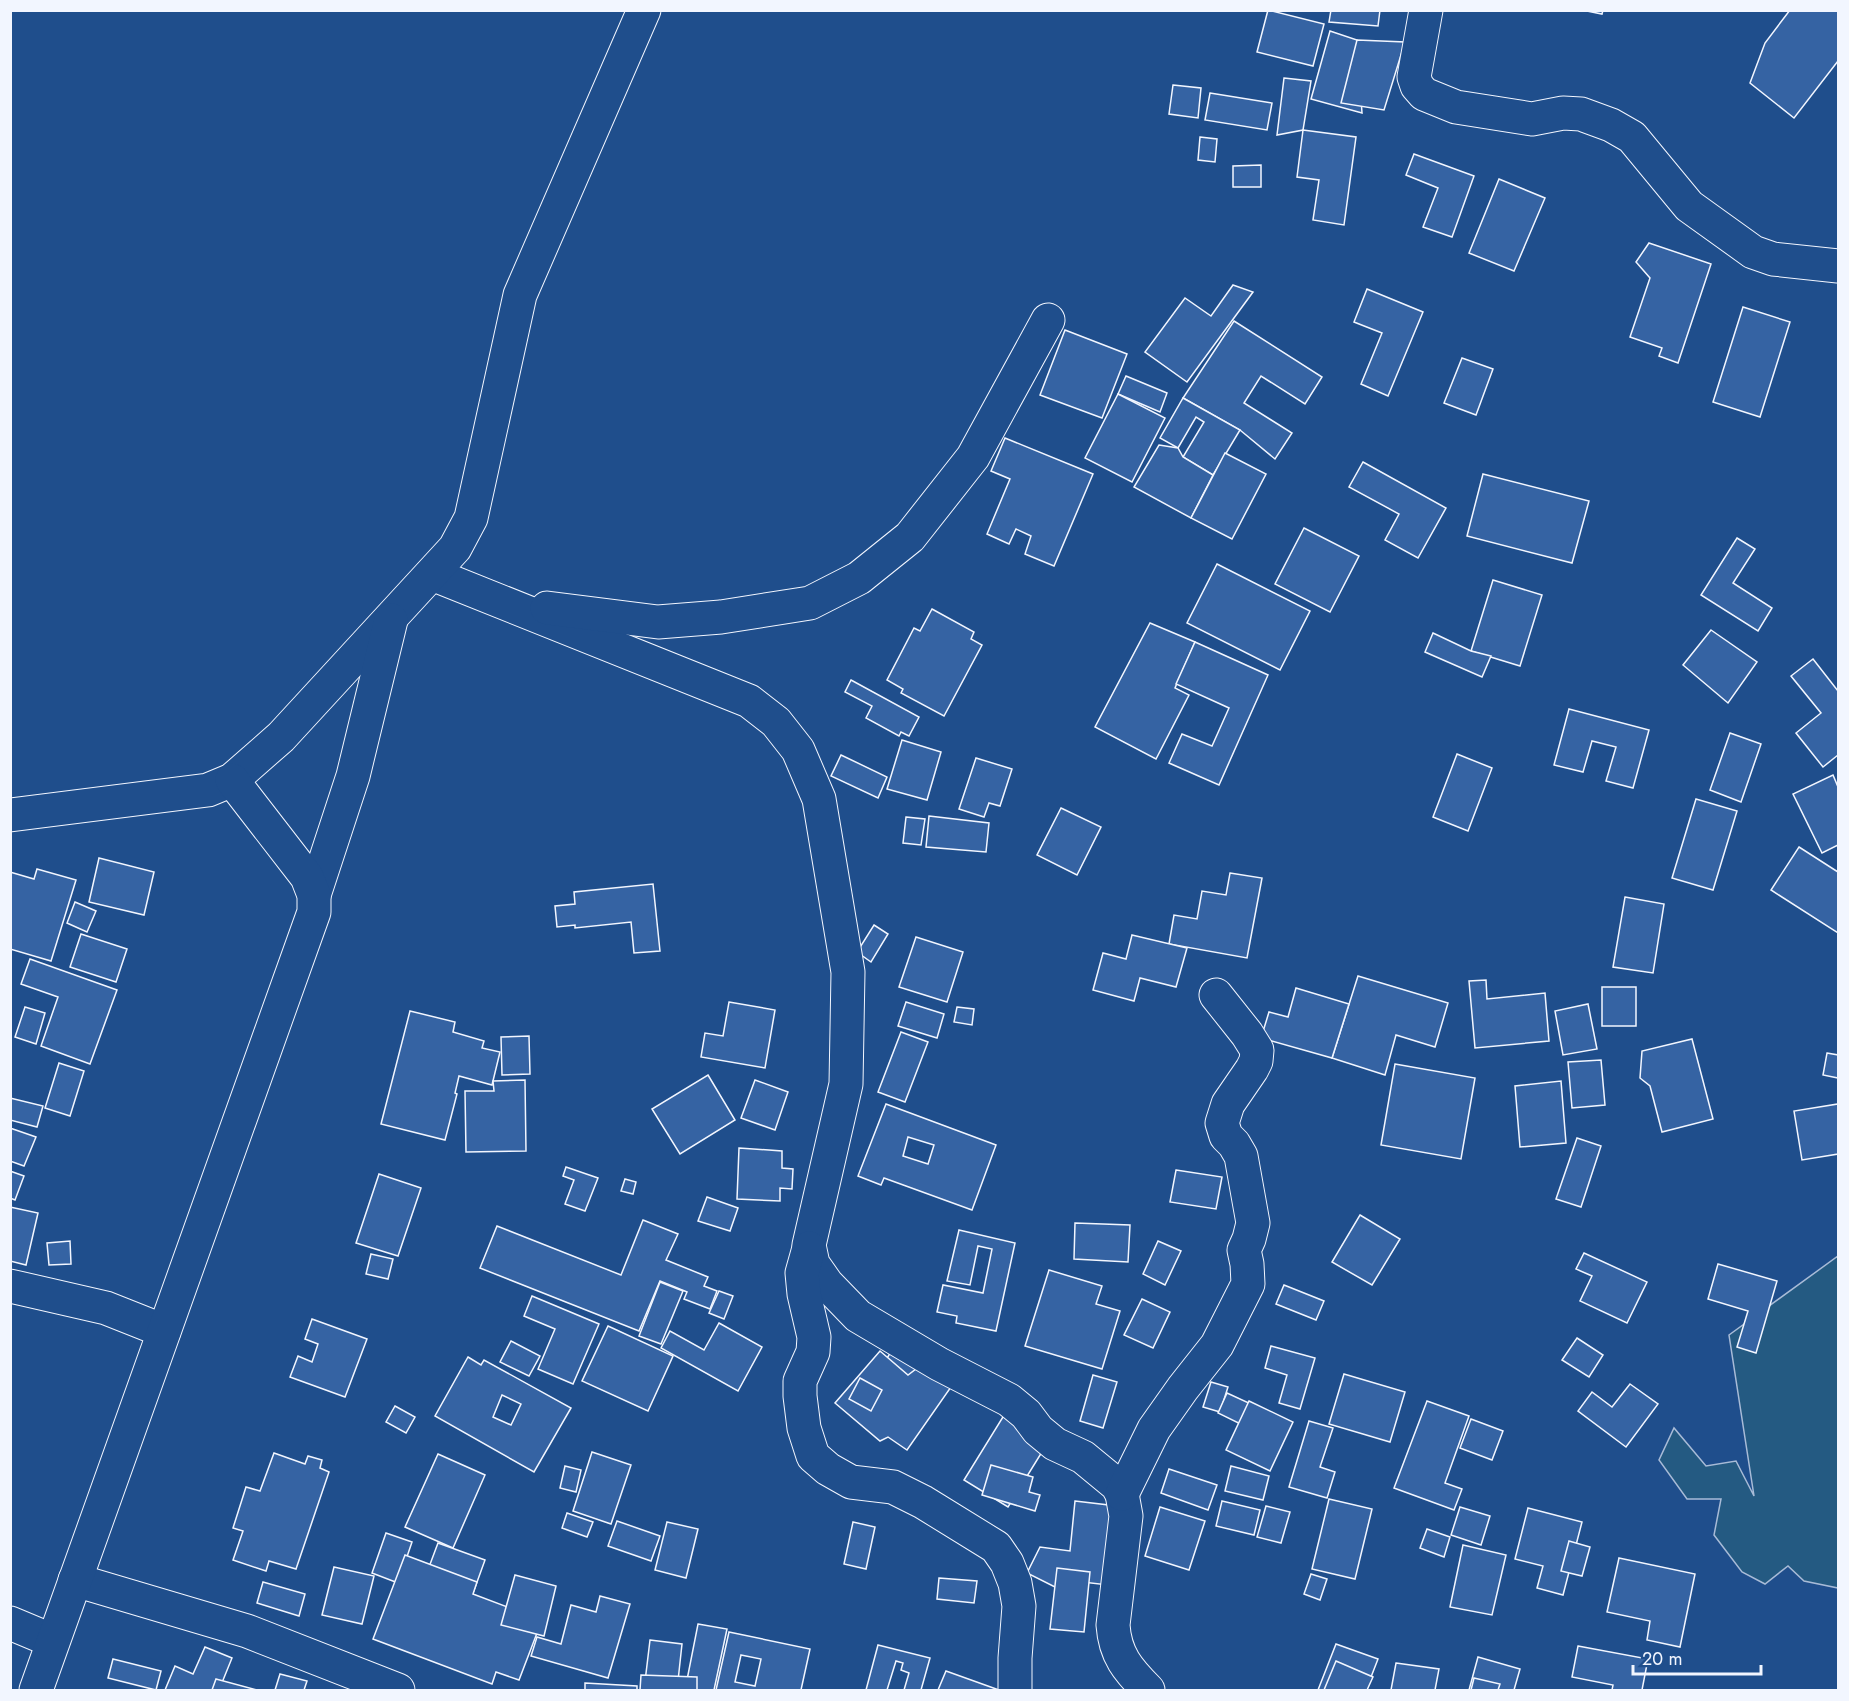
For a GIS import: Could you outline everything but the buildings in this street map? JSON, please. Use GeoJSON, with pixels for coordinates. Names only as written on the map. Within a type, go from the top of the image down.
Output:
{"type":"FeatureCollection","features":[{"type":"Feature","properties":{"kind":"street"},"geometry":{"type":"LineString","coordinates":[[10,814],[208,790],[232,780],[281,737],[455,548],[471,518],[520,295],[644,10]]}},
{"type":"Feature","properties":{"kind":"street"},"geometry":{"type":"LineString","coordinates":[[1426,10],[1414,77],[1417,86],[1424,94],[1456,107],[1532,119],[1563,113],[1581,114],[1611,125],[1632,137],[1689,206],[1753,252],[1773,259],[1839,266]]}},
{"type":"Feature","properties":{"kind":"street"},"geometry":{"type":"LineString","coordinates":[[501,602],[658,622],[721,617],[810,603],[859,578],[910,537],[973,457],[1048,320]]}},
{"type":"Feature","properties":{"kind":"street"},"geometry":{"type":"LineString","coordinates":[[432,574],[749,701],[776,722],[798,750],[819,799],[848,972],[846,1084],[802,1273],[804,1294],[814,1337],[813,1352],[800,1381],[804,1428],[813,1455],[828,1469],[851,1482],[893,1487],[923,1502],[996,1547],[1007,1563],[1015,1583],[1019,1606],[1015,1658],[1016,1690]]}},
{"type":"Feature","properties":{"kind":"street"},"geometry":{"type":"LineString","coordinates":[[36,1690],[314,912],[314,895],[352,776],[391,618]]}},
{"type":"Feature","properties":{"kind":"street"},"geometry":{"type":"LineString","coordinates":[[232,780],[307,877],[314,895]]}},
{"type":"Feature","properties":{"kind":"street"},"geometry":{"type":"LineString","coordinates":[[1122,1494],[1154,1429],[1217,1345],[1248,1284],[1244,1250],[1253,1223],[1241,1156],[1226,1136],[1222,1123],[1228,1104],[1252,1069],[1257,1050],[1216,996]]}},
{"type":"Feature","properties":{"kind":"street"},"geometry":{"type":"LineString","coordinates":[[810,1243],[813,1264],[827,1284],[858,1316],[939,1364],[1009,1400],[1055,1444],[1083,1457],[1118,1485],[1126,1516],[1113,1625],[1114,1642],[1121,1659],[1148,1690]]}},
{"type":"Feature","properties":{"kind":"street"},"geometry":{"type":"LineString","coordinates":[[10,1286],[106,1308],[164,1331]]}},
{"type":"Feature","properties":{"kind":"street"},"geometry":{"type":"LineString","coordinates":[[75,1580],[247,1630],[398,1690]]}},
{"type":"Feature","properties":{"kind":"street"},"geometry":{"type":"LineString","coordinates":[[10,1623],[53,1641]]}},
{"type":"Feature","properties":{"kind":"shaded area"},"geometry":{"type":"Polygon","coordinates":[[[1838,1256],[1838,1588],[1804,1581],[1788,1566],[1765,1584],[1742,1572],[1714,1535],[1721,1499],[1687,1499],[1659,1460],[1674,1428],[1706,1466],[1736,1461],[1754,1496],[1729,1335],[1838,1256]]]}}]}
